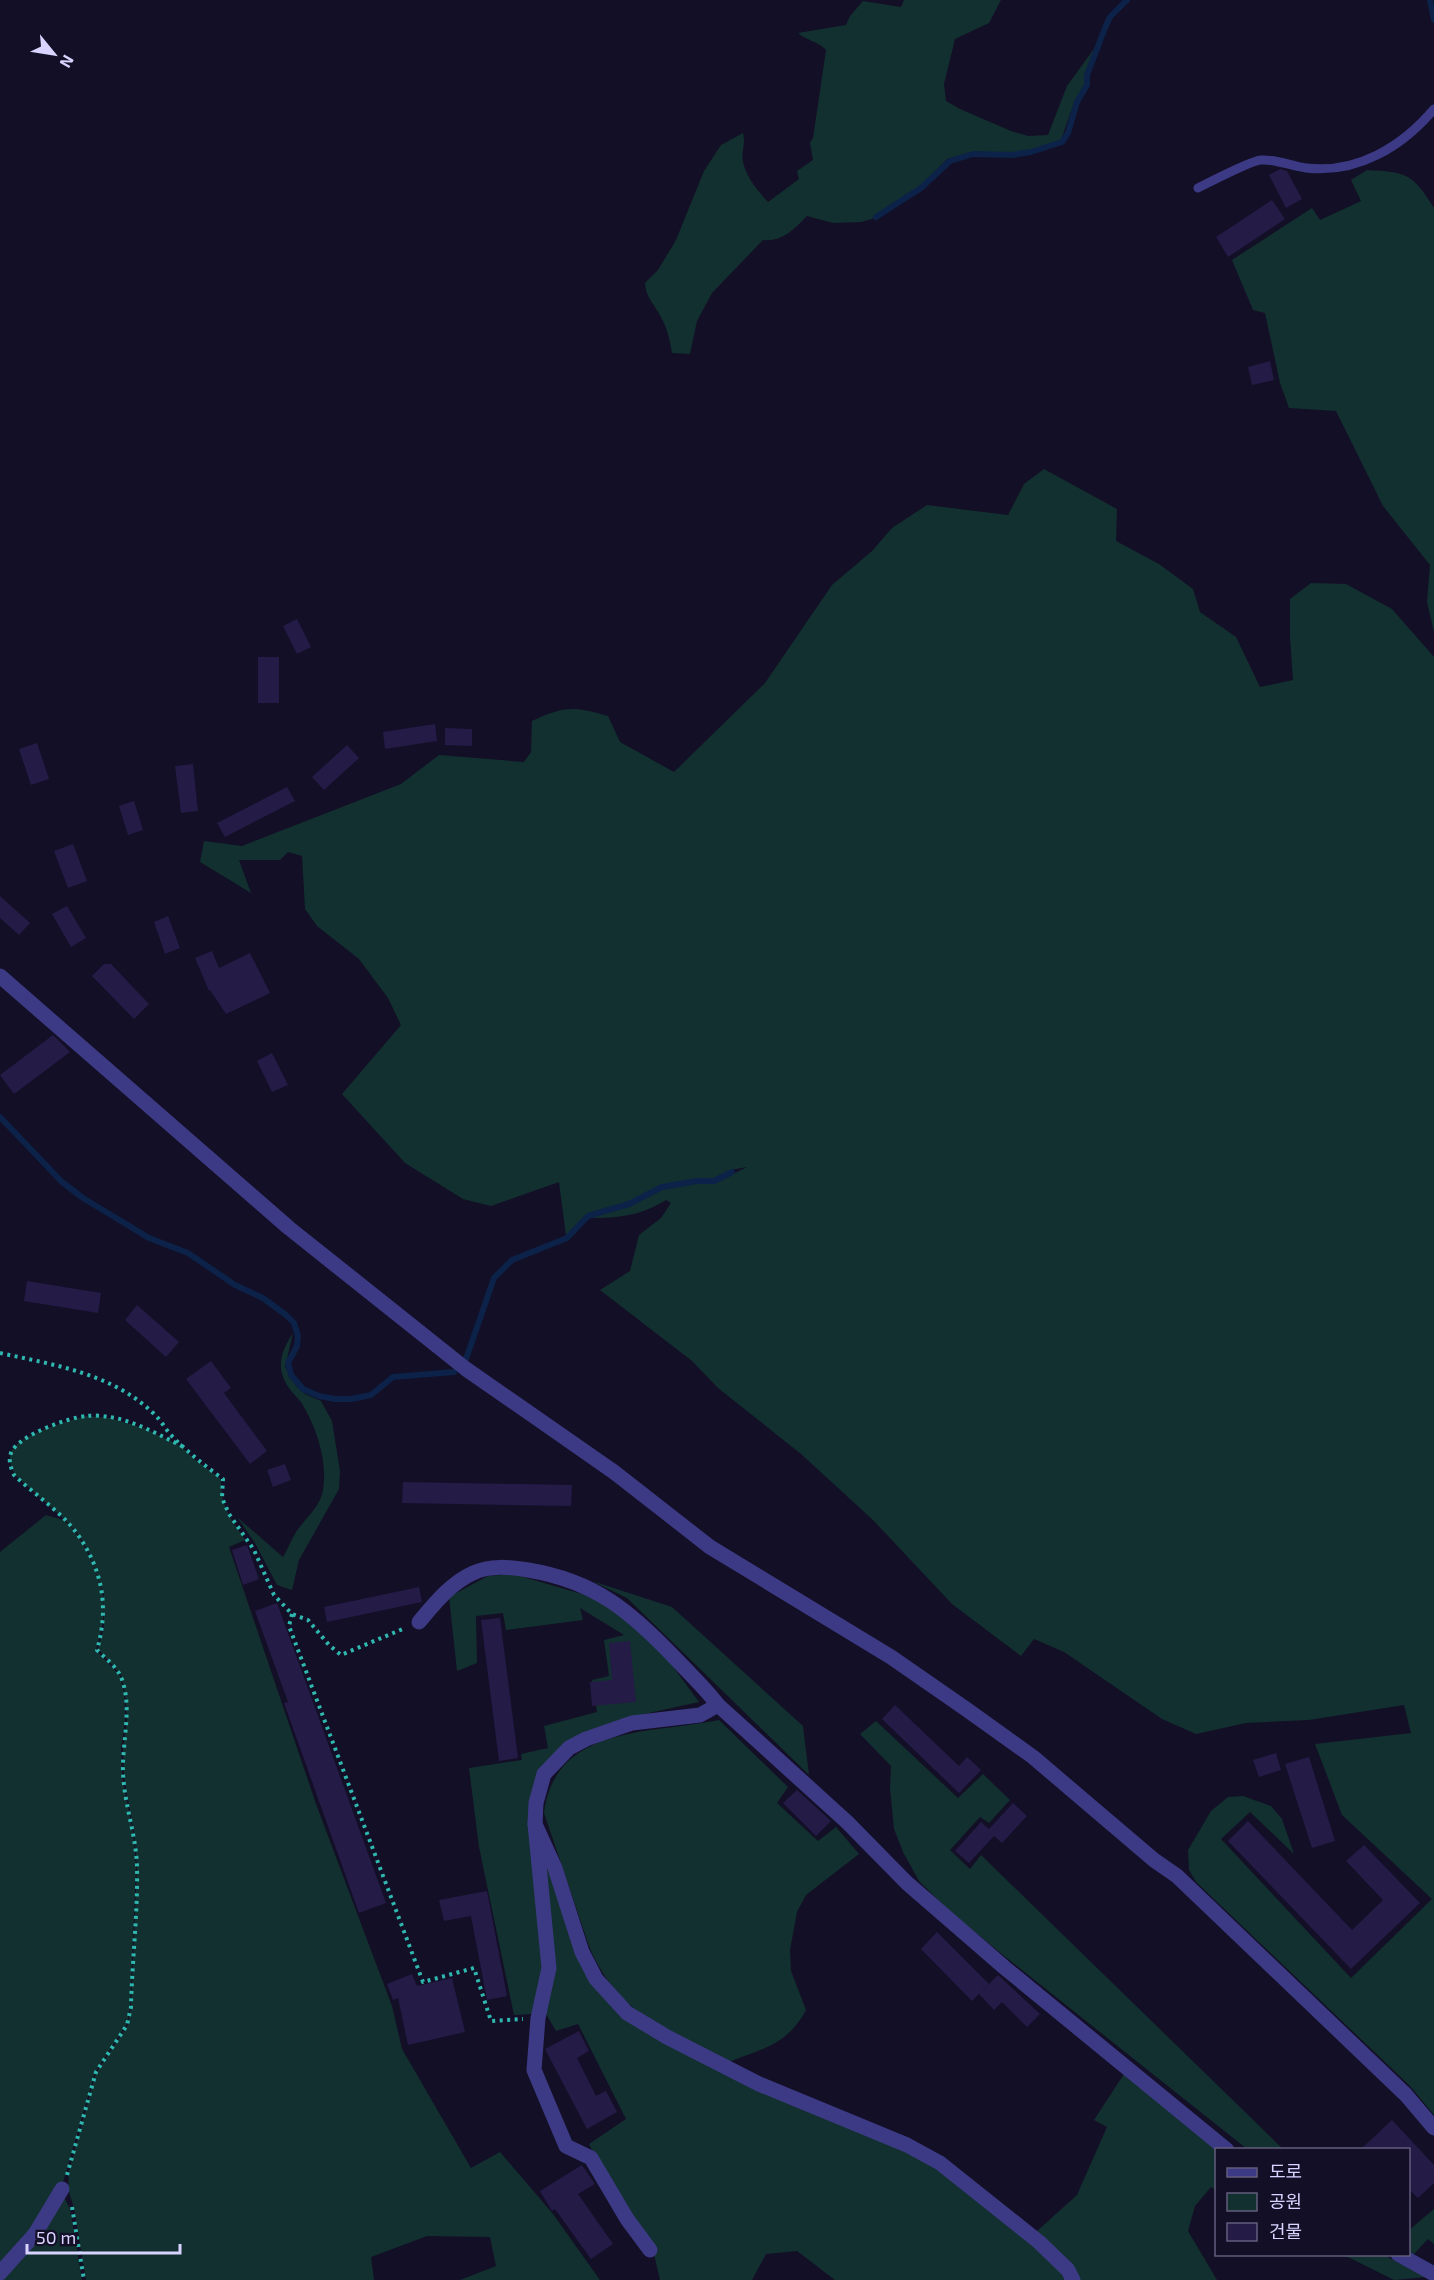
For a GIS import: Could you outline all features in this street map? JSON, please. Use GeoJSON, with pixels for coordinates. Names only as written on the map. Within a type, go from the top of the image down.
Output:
{"type":"FeatureCollection","features":[{"type":"Feature","properties":{"kind":"street"},"geometry":{"type":"LineString","coordinates":[[0,976],[289,1228],[466,1369],[614,1472],[726,1558],[891,1657],[1033,1757],[1154,1860],[1177,1876],[1406,2095],[1434,2128]]}},
{"type":"Feature","properties":{"kind":"street"},"geometry":{"type":"LineString","coordinates":[[419,1622],[452,1586],[475,1572],[505,1567],[542,1573],[600,1594],[618,1605],[704,1687],[718,1706],[847,1822],[907,1883],[996,1960],[1225,2148]]}},
{"type":"Feature","properties":{"kind":"street"},"geometry":{"type":"LineString","coordinates":[[650,2250],[627,2219],[591,2158],[566,2146],[534,2070],[538,2018],[549,1968],[535,1824],[536,1803],[544,1774],[569,1748],[596,1735],[632,1723],[700,1715],[718,1706]]}},
{"type":"Feature","properties":{"kind":"street"},"geometry":{"type":"LineString","coordinates":[[535,1824],[555,1868],[582,1952],[597,1979],[627,2013],[666,2037],[759,2084],[907,2145],[940,2163],[1040,2242],[1068,2270],[1073,2280]]}},
{"type":"Feature","properties":{"kind":"street"},"geometry":{"type":"LineString","coordinates":[[0,2273],[35,2234],[62,2189]]}},
{"type":"Feature","properties":{"kind":"street"},"geometry":{"type":"LineString","coordinates":[[1402,2256],[1434,2274]]}},
{"type":"Feature","properties":{"kind":"lane"},"geometry":{"type":"LineString","coordinates":[[1198,188],[1259,160],[1327,169],[1352,165],[1375,157],[1398,144],[1418,128],[1434,109]]}},
{"type":"Feature","properties":{"kind":"path"},"geometry":{"type":"LineString","coordinates":[[0,1353],[70,1369],[108,1382],[126,1392],[156,1415],[182,1446],[223,1479],[222,1498],[229,1514],[254,1550],[274,1595],[292,1614],[308,1620],[340,1655],[419,1622]]}},
{"type":"Feature","properties":{"kind":"path"},"geometry":{"type":"LineString","coordinates":[[84,2280],[73,2208],[62,2189],[96,2072],[127,2025],[131,2007],[137,1867],[134,1832],[123,1777],[122,1749],[126,1720],[124,1693],[121,1675],[97,1650],[103,1628],[103,1594],[78,1534],[15,1475],[9,1464],[11,1452],[18,1443],[63,1421],[86,1416],[127,1421],[182,1446]]}},
{"type":"Feature","properties":{"kind":"path"},"geometry":{"type":"LineString","coordinates":[[292,1614],[289,1626],[423,1982],[474,1968],[491,2021],[538,2018]]}},
{"type":"Feature","properties":{"kind":"green space"},"geometry":{"type":"Polygon","coordinates":[[[904,0],[1001,0],[989,23],[955,39],[944,84],[946,101],[1011,131],[1028,136],[1048,135],[1067,86],[1096,46],[1085,75],[1086,84],[1075,100],[1061,140],[1032,150],[1007,153],[972,152],[947,159],[919,188],[872,219],[861,222],[833,223],[807,216],[782,237],[763,240],[712,293],[697,321],[690,354],[672,353],[669,337],[648,295],[645,283],[658,270],[676,240],[704,171],[721,145],[743,133],[745,168],[753,184],[768,202],[799,179],[797,171],[813,160],[810,143],[813,138],[826,50],[798,33],[846,25],[850,16],[863,1],[901,7],[904,0]]]}},
{"type":"Feature","properties":{"kind":"green space"},"geometry":{"type":"Polygon","coordinates":[[[1367,170],[1391,172],[1408,177],[1420,188],[1434,208],[1434,632],[1427,602],[1430,565],[1383,506],[1336,411],[1289,408],[1280,383],[1265,313],[1253,310],[1232,260],[1312,208],[1320,220],[1361,201],[1351,180],[1367,170]]]}},
{"type":"Feature","properties":{"kind":"green space"},"geometry":{"type":"Polygon","coordinates":[[[1044,469],[1117,509],[1116,541],[1159,564],[1193,589],[1200,612],[1236,637],[1260,687],[1293,680],[1290,599],[1311,583],[1346,584],[1392,609],[1434,657],[1434,2115],[1410,2086],[1196,1882],[1189,1870],[1188,1850],[1211,1811],[1228,1797],[1243,1796],[1271,1806],[1282,1819],[1294,1854],[1250,1812],[1221,1839],[1351,1978],[1432,1899],[1342,1815],[1315,1744],[1411,1733],[1404,1705],[1309,1720],[1246,1723],[1196,1734],[1162,1719],[1064,1652],[1034,1639],[1021,1656],[952,1604],[873,1520],[801,1454],[718,1388],[692,1361],[600,1290],[630,1271],[639,1235],[661,1218],[671,1203],[666,1200],[648,1210],[629,1215],[590,1218],[630,1205],[663,1189],[698,1183],[715,1183],[747,1167],[731,1170],[714,1179],[697,1179],[661,1186],[628,1202],[587,1215],[566,1236],[559,1182],[491,1206],[463,1199],[405,1163],[342,1094],[401,1025],[388,998],[359,959],[317,926],[305,909],[302,856],[288,852],[280,860],[239,860],[251,893],[200,862],[204,841],[242,846],[401,784],[439,755],[524,762],[531,752],[532,721],[561,710],[586,710],[608,716],[620,742],[674,772],[765,683],[832,585],[872,551],[892,528],[927,505],[1008,515],[1024,484],[1044,469]]]}},
{"type":"Feature","properties":{"kind":"green space"},"geometry":{"type":"Polygon","coordinates":[[[293,1333],[285,1367],[296,1386],[305,1394],[321,1401],[332,1421],[340,1471],[339,1489],[299,1560],[292,1590],[277,1585],[255,1543],[237,1517],[283,1557],[296,1532],[316,1508],[323,1490],[324,1467],[320,1444],[306,1411],[282,1374],[281,1360],[285,1346],[293,1333]]]}},
{"type":"Feature","properties":{"kind":"green space"},"geometry":{"type":"Polygon","coordinates":[[[86,1416],[109,1418],[144,1428],[181,1446],[221,1479],[225,1505],[245,1540],[229,1547],[316,1804],[392,2006],[402,2049],[471,2168],[500,2152],[553,2214],[600,2280],[460,2280],[496,2266],[490,2237],[427,2236],[371,2257],[374,2280],[86,2280],[74,2208],[68,2189],[69,2171],[96,2073],[128,2025],[131,2007],[137,1867],[134,1832],[124,1777],[123,1749],[127,1720],[125,1693],[121,1675],[98,1649],[104,1628],[104,1594],[89,1553],[78,1534],[65,1520],[15,1475],[10,1458],[16,1445],[24,1439],[45,1429],[86,1416]]]}},
{"type":"Feature","properties":{"kind":"green space"},"geometry":{"type":"Polygon","coordinates":[[[46,1515],[62,1520],[77,1534],[93,1566],[104,1602],[103,1623],[96,1650],[120,1676],[124,1693],[122,1777],[133,1832],[136,1868],[130,2007],[127,2024],[95,2072],[61,2189],[0,2270],[0,1552],[46,1515]]]}},
{"type":"Feature","properties":{"kind":"green space"},"geometry":{"type":"Polygon","coordinates":[[[513,1574],[582,1594],[611,1607],[663,1653],[699,1702],[626,1718],[540,1775],[543,1969],[532,2014],[514,2015],[479,1847],[469,1768],[522,1760],[521,1754],[548,1748],[544,1726],[597,1712],[592,1680],[609,1676],[604,1640],[624,1635],[580,1608],[583,1620],[506,1630],[503,1613],[476,1616],[477,1663],[457,1671],[449,1597],[488,1576],[513,1574]]]}},
{"type":"Feature","properties":{"kind":"green space"},"geometry":{"type":"Polygon","coordinates":[[[592,1581],[672,1607],[803,1726],[809,1775],[627,1598],[592,1581]]]}},
{"type":"Feature","properties":{"kind":"green space"},"geometry":{"type":"Polygon","coordinates":[[[719,1720],[788,1787],[777,1803],[818,1841],[836,1827],[859,1854],[806,1895],[797,1912],[790,1950],[791,1971],[806,2010],[783,2038],[774,2044],[729,2062],[685,2041],[646,2018],[614,1988],[600,1969],[589,1946],[544,1813],[552,1784],[567,1763],[587,1748],[611,1738],[638,1732],[719,1720]]]}},
{"type":"Feature","properties":{"kind":"green space"},"geometry":{"type":"Polygon","coordinates":[[[876,1721],[958,1798],[983,1774],[1010,1800],[989,1823],[980,1817],[950,1850],[970,1869],[981,1855],[1282,2148],[1246,2148],[947,1909],[919,1881],[903,1852],[894,1829],[890,1788],[891,1766],[860,1734],[876,1721]]]}},
{"type":"Feature","properties":{"kind":"green space"},"geometry":{"type":"Polygon","coordinates":[[[544,1856],[571,1930],[623,2015],[909,2149],[1037,2243],[1069,2280],[835,2280],[797,2251],[766,2254],[752,2280],[660,2280],[653,2250],[601,2169],[589,2144],[626,2119],[578,2024],[556,2031],[543,2009],[544,1856]]]}},
{"type":"Feature","properties":{"kind":"green space"},"geometry":{"type":"Polygon","coordinates":[[[1124,2074],[1215,2149],[1215,2189],[1211,2187],[1195,2206],[1188,2231],[1217,2280],[1079,2280],[1036,2232],[1077,2195],[1107,2127],[1094,2120],[1124,2074]]]}},
{"type":"Feature","properties":{"kind":"green space"},"geometry":{"type":"Polygon","coordinates":[[[64,2197],[70,2209],[82,2280],[2,2280],[64,2197]]]}},
{"type":"Feature","properties":{"kind":"green space"},"geometry":{"type":"Polygon","coordinates":[[[1434,2209],[1434,2244],[1428,2239],[1413,2255],[1410,2253],[1410,2229],[1434,2209]]]}},
{"type":"Feature","properties":{"kind":"green space"},"geometry":{"type":"Polygon","coordinates":[[[1346,2256],[1386,2256],[1426,2277],[1394,2280],[1346,2256]]]}},
{"type":"Feature","properties":{"kind":"building"},"geometry":{"type":"Polygon","coordinates":[[[1280,169],[1287,171],[1302,199],[1286,208],[1269,175],[1280,169]]]}},
{"type":"Feature","properties":{"kind":"building"},"geometry":{"type":"Polygon","coordinates":[[[1272,200],[1285,219],[1228,257],[1216,237],[1272,200]]]}},
{"type":"Feature","properties":{"kind":"building"},"geometry":{"type":"Polygon","coordinates":[[[1270,361],[1274,380],[1252,385],[1248,367],[1270,361]]]}},
{"type":"Feature","properties":{"kind":"building"},"geometry":{"type":"Polygon","coordinates":[[[297,619],[311,647],[297,654],[283,626],[297,619]]]}},
{"type":"Feature","properties":{"kind":"building"},"geometry":{"type":"Polygon","coordinates":[[[258,657],[279,657],[279,703],[258,703],[258,657]]]}},
{"type":"Feature","properties":{"kind":"building"},"geometry":{"type":"Polygon","coordinates":[[[435,724],[437,741],[385,749],[383,732],[435,724]]]}},
{"type":"Feature","properties":{"kind":"building"},"geometry":{"type":"Polygon","coordinates":[[[445,728],[472,729],[472,746],[445,745],[445,728]]]}},
{"type":"Feature","properties":{"kind":"building"},"geometry":{"type":"Polygon","coordinates":[[[37,743],[49,779],[31,785],[19,749],[37,743]]]}},
{"type":"Feature","properties":{"kind":"building"},"geometry":{"type":"Polygon","coordinates":[[[347,745],[359,758],[324,790],[312,777],[347,745]]]}},
{"type":"Feature","properties":{"kind":"building"},"geometry":{"type":"Polygon","coordinates":[[[193,764],[198,811],[181,813],[175,766],[193,764]]]}},
{"type":"Feature","properties":{"kind":"building"},"geometry":{"type":"Polygon","coordinates":[[[287,787],[295,801],[225,837],[217,823],[287,787]]]}},
{"type":"Feature","properties":{"kind":"building"},"geometry":{"type":"Polygon","coordinates":[[[134,801],[143,830],[128,835],[119,806],[134,801]]]}},
{"type":"Feature","properties":{"kind":"building"},"geometry":{"type":"Polygon","coordinates":[[[73,844],[87,881],[68,888],[54,851],[73,844]]]}},
{"type":"Feature","properties":{"kind":"building"},"geometry":{"type":"Polygon","coordinates":[[[0,896],[30,923],[19,935],[0,918],[0,896]]]}},
{"type":"Feature","properties":{"kind":"building"},"geometry":{"type":"Polygon","coordinates":[[[67,906],[86,938],[71,947],[52,914],[67,906]]]}},
{"type":"Feature","properties":{"kind":"building"},"geometry":{"type":"Polygon","coordinates":[[[168,916],[180,948],[165,954],[154,922],[168,916]]]}},
{"type":"Feature","properties":{"kind":"building"},"geometry":{"type":"Polygon","coordinates":[[[212,951],[219,968],[250,953],[270,993],[226,1014],[209,991],[195,958],[212,951]]]}},
{"type":"Feature","properties":{"kind":"building"},"geometry":{"type":"Polygon","coordinates":[[[104,964],[111,964],[149,1004],[134,1019],[92,976],[104,964]]]}},
{"type":"Feature","properties":{"kind":"building"},"geometry":{"type":"Polygon","coordinates":[[[53,1035],[70,1052],[14,1094],[0,1075],[53,1035]]]}},
{"type":"Feature","properties":{"kind":"building"},"geometry":{"type":"Polygon","coordinates":[[[272,1053],[288,1085],[272,1092],[257,1061],[272,1053]]]}},
{"type":"Feature","properties":{"kind":"building"},"geometry":{"type":"Polygon","coordinates":[[[27,1281],[101,1293],[98,1313],[24,1301],[27,1281]]]}},
{"type":"Feature","properties":{"kind":"building"},"geometry":{"type":"Polygon","coordinates":[[[137,1305],[179,1342],[166,1357],[125,1320],[137,1305]]]}},
{"type":"Feature","properties":{"kind":"building"},"geometry":{"type":"Polygon","coordinates":[[[211,1361],[231,1388],[224,1393],[267,1451],[250,1464],[186,1379],[211,1361]]]}},
{"type":"Feature","properties":{"kind":"building"},"geometry":{"type":"Polygon","coordinates":[[[285,1464],[291,1480],[273,1487],[267,1470],[285,1464]]]}},
{"type":"Feature","properties":{"kind":"building"},"geometry":{"type":"Polygon","coordinates":[[[403,1482],[572,1485],[571,1506],[402,1503],[403,1482]]]}},
{"type":"Feature","properties":{"kind":"building"},"geometry":{"type":"Polygon","coordinates":[[[247,1545],[259,1579],[243,1585],[232,1550],[247,1545]]]}},
{"type":"Feature","properties":{"kind":"building"},"geometry":{"type":"Polygon","coordinates":[[[419,1587],[422,1602],[327,1622],[324,1607],[419,1587]]]}},
{"type":"Feature","properties":{"kind":"building"},"geometry":{"type":"Polygon","coordinates":[[[277,1603],[386,1903],[359,1913],[284,1703],[288,1702],[255,1611],[277,1603]]]}},
{"type":"Feature","properties":{"kind":"building"},"geometry":{"type":"Polygon","coordinates":[[[500,1618],[518,1758],[499,1761],[481,1620],[500,1618]]]}},
{"type":"Feature","properties":{"kind":"building"},"geometry":{"type":"Polygon","coordinates":[[[630,1641],[636,1702],[592,1706],[590,1682],[612,1680],[609,1643],[630,1641]]]}},
{"type":"Feature","properties":{"kind":"building"},"geometry":{"type":"Polygon","coordinates":[[[895,1705],[959,1766],[967,1757],[981,1770],[959,1793],[882,1719],[895,1705]]]}},
{"type":"Feature","properties":{"kind":"building"},"geometry":{"type":"Polygon","coordinates":[[[1276,1753],[1281,1770],[1259,1777],[1253,1760],[1276,1753]]]}},
{"type":"Feature","properties":{"kind":"building"},"geometry":{"type":"Polygon","coordinates":[[[1309,1757],[1335,1841],[1312,1848],[1285,1764],[1309,1757]]]}},
{"type":"Feature","properties":{"kind":"building"},"geometry":{"type":"Polygon","coordinates":[[[797,1790],[831,1821],[816,1836],[783,1803],[797,1790]]]}},
{"type":"Feature","properties":{"kind":"building"},"geometry":{"type":"Polygon","coordinates":[[[1013,1803],[1027,1816],[1002,1843],[994,1836],[969,1863],[955,1851],[981,1822],[989,1829],[1013,1803]]]}},
{"type":"Feature","properties":{"kind":"building"},"geometry":{"type":"Polygon","coordinates":[[[1248,1821],[1352,1930],[1383,1900],[1346,1861],[1364,1845],[1420,1903],[1351,1969],[1228,1841],[1248,1821]]]}},
{"type":"Feature","properties":{"kind":"building"},"geometry":{"type":"Polygon","coordinates":[[[487,1891],[507,1996],[487,2000],[471,1916],[444,1921],[439,1900],[487,1891]]]}},
{"type":"Feature","properties":{"kind":"building"},"geometry":{"type":"Polygon","coordinates":[[[937,1932],[989,1984],[972,2001],[921,1949],[937,1932]]]}},
{"type":"Feature","properties":{"kind":"building"},"geometry":{"type":"Polygon","coordinates":[[[412,1974],[417,1986],[452,1978],[465,2032],[408,2045],[398,1998],[393,2000],[387,1984],[412,1974]]]}},
{"type":"Feature","properties":{"kind":"building"},"geometry":{"type":"Polygon","coordinates":[[[998,1975],[1040,2014],[1027,2027],[1002,2002],[994,2010],[979,1994],[998,1975]]]}},
{"type":"Feature","properties":{"kind":"building"},"geometry":{"type":"Polygon","coordinates":[[[579,2031],[589,2051],[577,2058],[596,2096],[606,2091],[617,2112],[587,2129],[545,2049],[579,2031]]]}},
{"type":"Feature","properties":{"kind":"building"},"geometry":{"type":"Polygon","coordinates":[[[1392,2120],[1434,2165],[1434,2183],[1418,2198],[1410,2190],[1410,2148],[1362,2148],[1392,2120]]]}},
{"type":"Feature","properties":{"kind":"building"},"geometry":{"type":"Polygon","coordinates":[[[582,2165],[595,2184],[578,2194],[613,2244],[591,2259],[555,2209],[552,2211],[540,2191],[582,2165]]]}},
{"type":"Feature","properties":{"kind":"waterway"},"geometry":{"type":"LineString","coordinates":[[876,217],[921,188],[950,161],[973,154],[1012,155],[1031,152],[1062,142],[1068,133],[1077,102],[1087,85],[1087,75],[1110,17],[1127,0]]}},
{"type":"Feature","properties":{"kind":"waterway"},"geometry":{"type":"LineString","coordinates":[[1430,0],[1434,20]]}},
{"type":"Feature","properties":{"kind":"waterway"},"geometry":{"type":"LineString","coordinates":[[0,1117],[62,1182],[83,1198],[149,1238],[188,1253],[235,1285],[263,1298],[286,1315],[294,1323],[298,1336],[297,1346],[288,1363],[291,1375],[303,1389],[319,1396],[351,1399],[371,1395],[393,1377],[454,1372]]}},
{"type":"Feature","properties":{"kind":"waterway"},"geometry":{"type":"LineString","coordinates":[[466,1359],[494,1278],[512,1260],[567,1238],[588,1216],[629,1204],[662,1187],[697,1181],[714,1181],[732,1172]]}}]}
